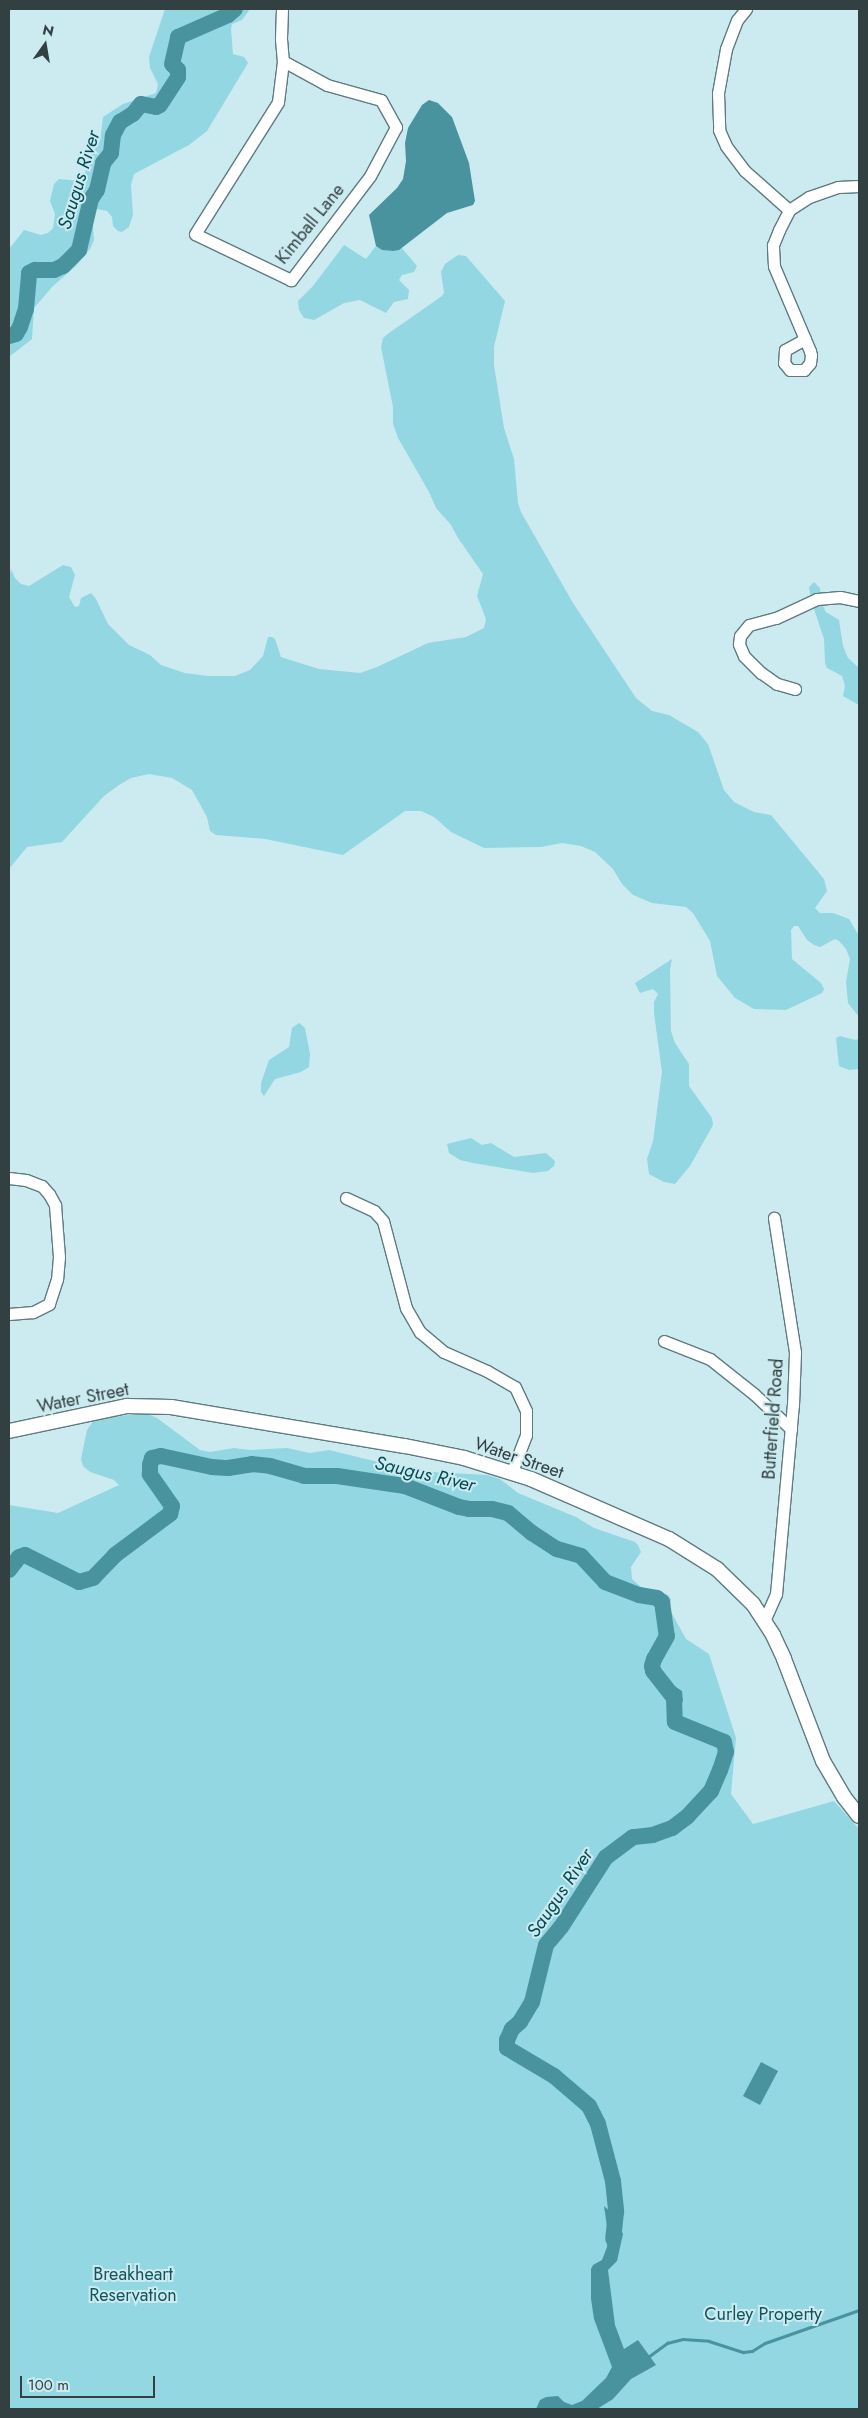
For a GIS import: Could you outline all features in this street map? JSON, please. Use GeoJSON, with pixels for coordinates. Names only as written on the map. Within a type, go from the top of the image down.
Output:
{"type":"FeatureCollection","features":[{"type":"Feature","properties":{"kind":"main road","name":"Water Street"},"geometry":{"type":"LineString","coordinates":[[9,1431],[127,1406],[171,1406],[405,1446],[464,1458],[512,1472],[622,1518],[683,1547],[728,1579],[753,1604],[784,1659],[823,1761],[844,1797],[859,1816]]}},
{"type":"Feature","properties":{"kind":"street","name":"Kimball Lane"},"geometry":{"type":"LineString","coordinates":[[282,9],[281,39],[283,61],[278,102],[195,234],[291,280],[370,176],[396,127],[382,100],[328,85],[283,61]]}},
{"type":"Feature","properties":{"kind":"street"},"geometry":{"type":"LineString","coordinates":[[746,9],[734,27],[726,49],[718,93],[719,130],[726,146],[746,171],[789,210]]}},
{"type":"Feature","properties":{"kind":"street"},"geometry":{"type":"LineString","coordinates":[[805,338],[776,274],[772,255],[779,230],[789,210],[809,197],[823,192],[859,186]]}},
{"type":"Feature","properties":{"kind":"street"},"geometry":{"type":"LineString","coordinates":[[796,689],[777,684],[744,656],[739,644],[740,636],[745,629],[749,625],[776,618],[817,599],[840,597],[859,601]]}},
{"type":"Feature","properties":{"kind":"street"},"geometry":{"type":"LineString","coordinates":[[9,1178],[32,1182],[42,1186],[49,1194],[55,1205],[59,1257],[57,1279],[49,1304],[33,1312],[9,1314]]}},
{"type":"Feature","properties":{"kind":"street"},"geometry":{"type":"LineString","coordinates":[[346,1198],[374,1211],[383,1221],[406,1308],[420,1332],[444,1352],[487,1371],[515,1387],[526,1411],[526,1435],[512,1472]]}},
{"type":"Feature","properties":{"kind":"street","name":"Butterfield Road"},"geometry":{"type":"LineString","coordinates":[[764,1621],[776,1594],[791,1429],[795,1352],[774,1218]]}},
{"type":"Feature","properties":{"kind":"street"},"geometry":{"type":"LineString","coordinates":[[664,1341],[710,1359],[754,1394],[791,1429]]}},
{"type":"Feature","properties":{"kind":"green space"},"geometry":{"type":"Polygon","coordinates":[[[165,9],[250,9],[242,20],[232,24],[231,29],[233,54],[244,57],[248,63],[207,131],[189,145],[134,174],[131,185],[133,215],[129,227],[122,232],[118,231],[113,226],[112,217],[107,211],[97,209],[92,215],[94,240],[90,249],[76,266],[53,286],[34,308],[32,339],[9,357],[9,249],[24,230],[41,235],[48,233],[53,228],[55,214],[50,201],[54,184],[59,179],[80,181],[83,178],[92,154],[100,141],[103,117],[123,104],[156,93],[158,84],[150,68],[149,57],[165,9]]]}},
{"type":"Feature","properties":{"kind":"green space"},"geometry":{"type":"Polygon","coordinates":[[[344,245],[366,259],[376,246],[389,251],[401,247],[417,266],[414,272],[402,275],[399,280],[409,290],[408,299],[394,302],[386,313],[360,300],[344,303],[314,320],[304,318],[299,310],[298,301],[313,286],[344,245]]]}},
{"type":"Feature","properties":{"kind":"green space"},"geometry":{"type":"Polygon","coordinates":[[[458,255],[466,256],[505,301],[494,347],[494,365],[504,428],[514,459],[518,503],[521,512],[573,603],[636,698],[652,711],[669,715],[698,732],[708,744],[724,790],[734,802],[754,812],[771,815],[824,879],[827,891],[815,908],[820,913],[833,913],[849,919],[859,936],[859,1017],[848,1003],[846,982],[850,959],[846,949],[835,939],[820,947],[807,940],[798,926],[794,926],[791,930],[792,959],[821,983],[824,989],[822,993],[786,1010],[754,1009],[735,998],[717,976],[710,941],[693,913],[686,907],[652,903],[633,895],[622,884],[613,869],[595,852],[581,846],[562,843],[541,847],[484,848],[451,832],[434,817],[421,811],[405,811],[343,855],[265,839],[216,835],[210,831],[207,817],[192,790],[172,778],[149,774],[131,778],[104,796],[62,842],[27,847],[9,869],[9,579],[11,569],[15,578],[21,584],[29,586],[63,565],[71,567],[75,575],[69,597],[75,607],[79,606],[81,598],[91,593],[108,624],[129,645],[150,655],[161,665],[185,673],[208,676],[235,676],[250,670],[263,656],[268,637],[275,639],[281,657],[319,669],[360,673],[428,643],[466,637],[484,628],[486,619],[477,596],[483,574],[451,525],[436,508],[398,438],[393,424],[393,407],[381,347],[383,338],[442,296],[444,293],[441,272],[445,264],[458,255]]]}},
{"type":"Feature","properties":{"kind":"green space"},"geometry":{"type":"Polygon","coordinates":[[[814,582],[820,588],[821,602],[826,612],[839,620],[843,646],[848,658],[859,668],[859,705],[843,696],[845,686],[842,676],[827,668],[825,663],[824,639],[811,600],[809,587],[814,582]]]}},
{"type":"Feature","properties":{"kind":"green space"},"geometry":{"type":"Polygon","coordinates":[[[672,959],[670,970],[671,1031],[675,1043],[689,1064],[689,1086],[712,1118],[713,1125],[690,1166],[675,1184],[664,1182],[649,1174],[647,1159],[653,1141],[662,1072],[654,1013],[654,1002],[658,994],[653,989],[640,993],[635,983],[672,959]]]}},
{"type":"Feature","properties":{"kind":"green space"},"geometry":{"type":"Polygon","coordinates":[[[299,1023],[305,1028],[310,1054],[309,1067],[301,1072],[275,1079],[264,1096],[261,1092],[261,1083],[269,1060],[289,1047],[292,1028],[299,1023]]]}},
{"type":"Feature","properties":{"kind":"green space"},"geometry":{"type":"Polygon","coordinates":[[[840,1036],[855,1040],[859,1039],[859,1069],[849,1070],[839,1066],[836,1038],[840,1036]]]}},
{"type":"Feature","properties":{"kind":"green space"},"geometry":{"type":"Polygon","coordinates":[[[471,1138],[482,1145],[491,1143],[514,1157],[546,1153],[555,1161],[554,1166],[548,1171],[533,1173],[460,1160],[449,1153],[447,1144],[471,1138]]]}},
{"type":"Feature","properties":{"kind":"green space"},"geometry":{"type":"Polygon","coordinates":[[[146,1413],[157,1418],[200,1450],[210,1452],[234,1448],[250,1450],[287,1448],[310,1453],[329,1450],[415,1471],[487,1475],[500,1479],[518,1493],[576,1517],[594,1528],[635,1542],[641,1552],[631,1567],[632,1579],[641,1587],[668,1595],[671,1599],[670,1610],[686,1639],[709,1654],[736,1738],[731,1794],[753,1824],[834,1801],[859,1829],[859,2409],[9,2409],[9,1505],[58,1513],[119,1485],[114,1480],[90,1472],[83,1466],[81,1459],[87,1430],[93,1421],[103,1418],[146,1413]]]}},
{"type":"Feature","properties":{"kind":"shaded area"},"geometry":{"type":"Polygon","coordinates":[[[429,100],[438,103],[452,117],[469,163],[475,201],[473,205],[447,213],[399,250],[382,250],[376,246],[369,215],[397,188],[403,179],[406,161],[405,143],[408,128],[422,105],[429,100]]]}},
{"type":"Feature","properties":{"kind":"shaded area"},"geometry":{"type":"Polygon","coordinates":[[[652,1666],[665,1680],[682,1691],[683,1701],[674,1715],[673,1708],[652,1676],[652,1666]]]}},
{"type":"Feature","properties":{"kind":"shaded area"},"geometry":{"type":"Polygon","coordinates":[[[761,2062],[778,2071],[760,2105],[743,2096],[761,2062]]]}},
{"type":"Feature","properties":{"kind":"shaded area"},"geometry":{"type":"Polygon","coordinates":[[[604,2206],[615,2216],[623,2234],[617,2261],[608,2270],[615,2325],[624,2349],[638,2340],[656,2365],[631,2379],[613,2399],[597,2409],[536,2409],[540,2400],[546,2397],[558,2396],[564,2402],[572,2405],[582,2401],[606,2378],[612,2367],[594,2319],[591,2299],[591,2269],[593,2265],[602,2260],[607,2247],[608,2233],[604,2206]]]}},
{"type":"Feature","properties":{"kind":"waterway","name":"Saugus River"},"geometry":{"type":"LineString","coordinates":[[9,336],[16,334],[26,309],[29,273],[35,270],[54,270],[63,266],[79,250],[91,199],[97,190],[103,163],[111,153],[113,135],[120,122],[133,114],[141,104],[156,107],[160,105],[178,77],[178,70],[172,64],[178,37],[228,15],[235,9]]}},
{"type":"Feature","properties":{"kind":"waterway","name":"Saugus River"},"geometry":{"type":"LineString","coordinates":[[9,1570],[19,1557],[25,1555],[79,1582],[93,1578],[115,1555],[170,1514],[172,1506],[150,1474],[152,1458],[161,1456],[212,1467],[228,1468],[252,1464],[270,1466],[304,1476],[337,1476],[405,1486],[459,1507],[492,1509],[508,1513],[532,1533],[557,1549],[581,1556],[605,1582],[639,1595],[657,1598],[662,1602],[667,1636],[654,1659],[653,1671],[674,1698],[675,1722],[724,1742],[726,1752],[720,1770],[711,1791],[688,1816],[672,1828],[653,1835],[633,1837],[606,1857],[561,1927],[546,1945],[532,2002],[520,2022],[512,2029],[507,2040],[507,2048],[554,2076],[589,2106],[598,2124],[613,2181],[616,2212],[613,2239]]}},
{"type":"Feature","properties":{"kind":"waterway"},"geometry":{"type":"LineString","coordinates":[[648,2357],[667,2343],[683,2339],[709,2341],[743,2352],[752,2351],[765,2343],[859,2310]]}},
{"type":"Feature","properties":{"kind":"park label","name":"Breakheart Reservation"},"geometry":{"type":"Point","coordinates":[133,2285]}},
{"type":"Feature","properties":{"kind":"park label","name":"Curley Property"},"geometry":{"type":"Point","coordinates":[763,2314]}}]}
